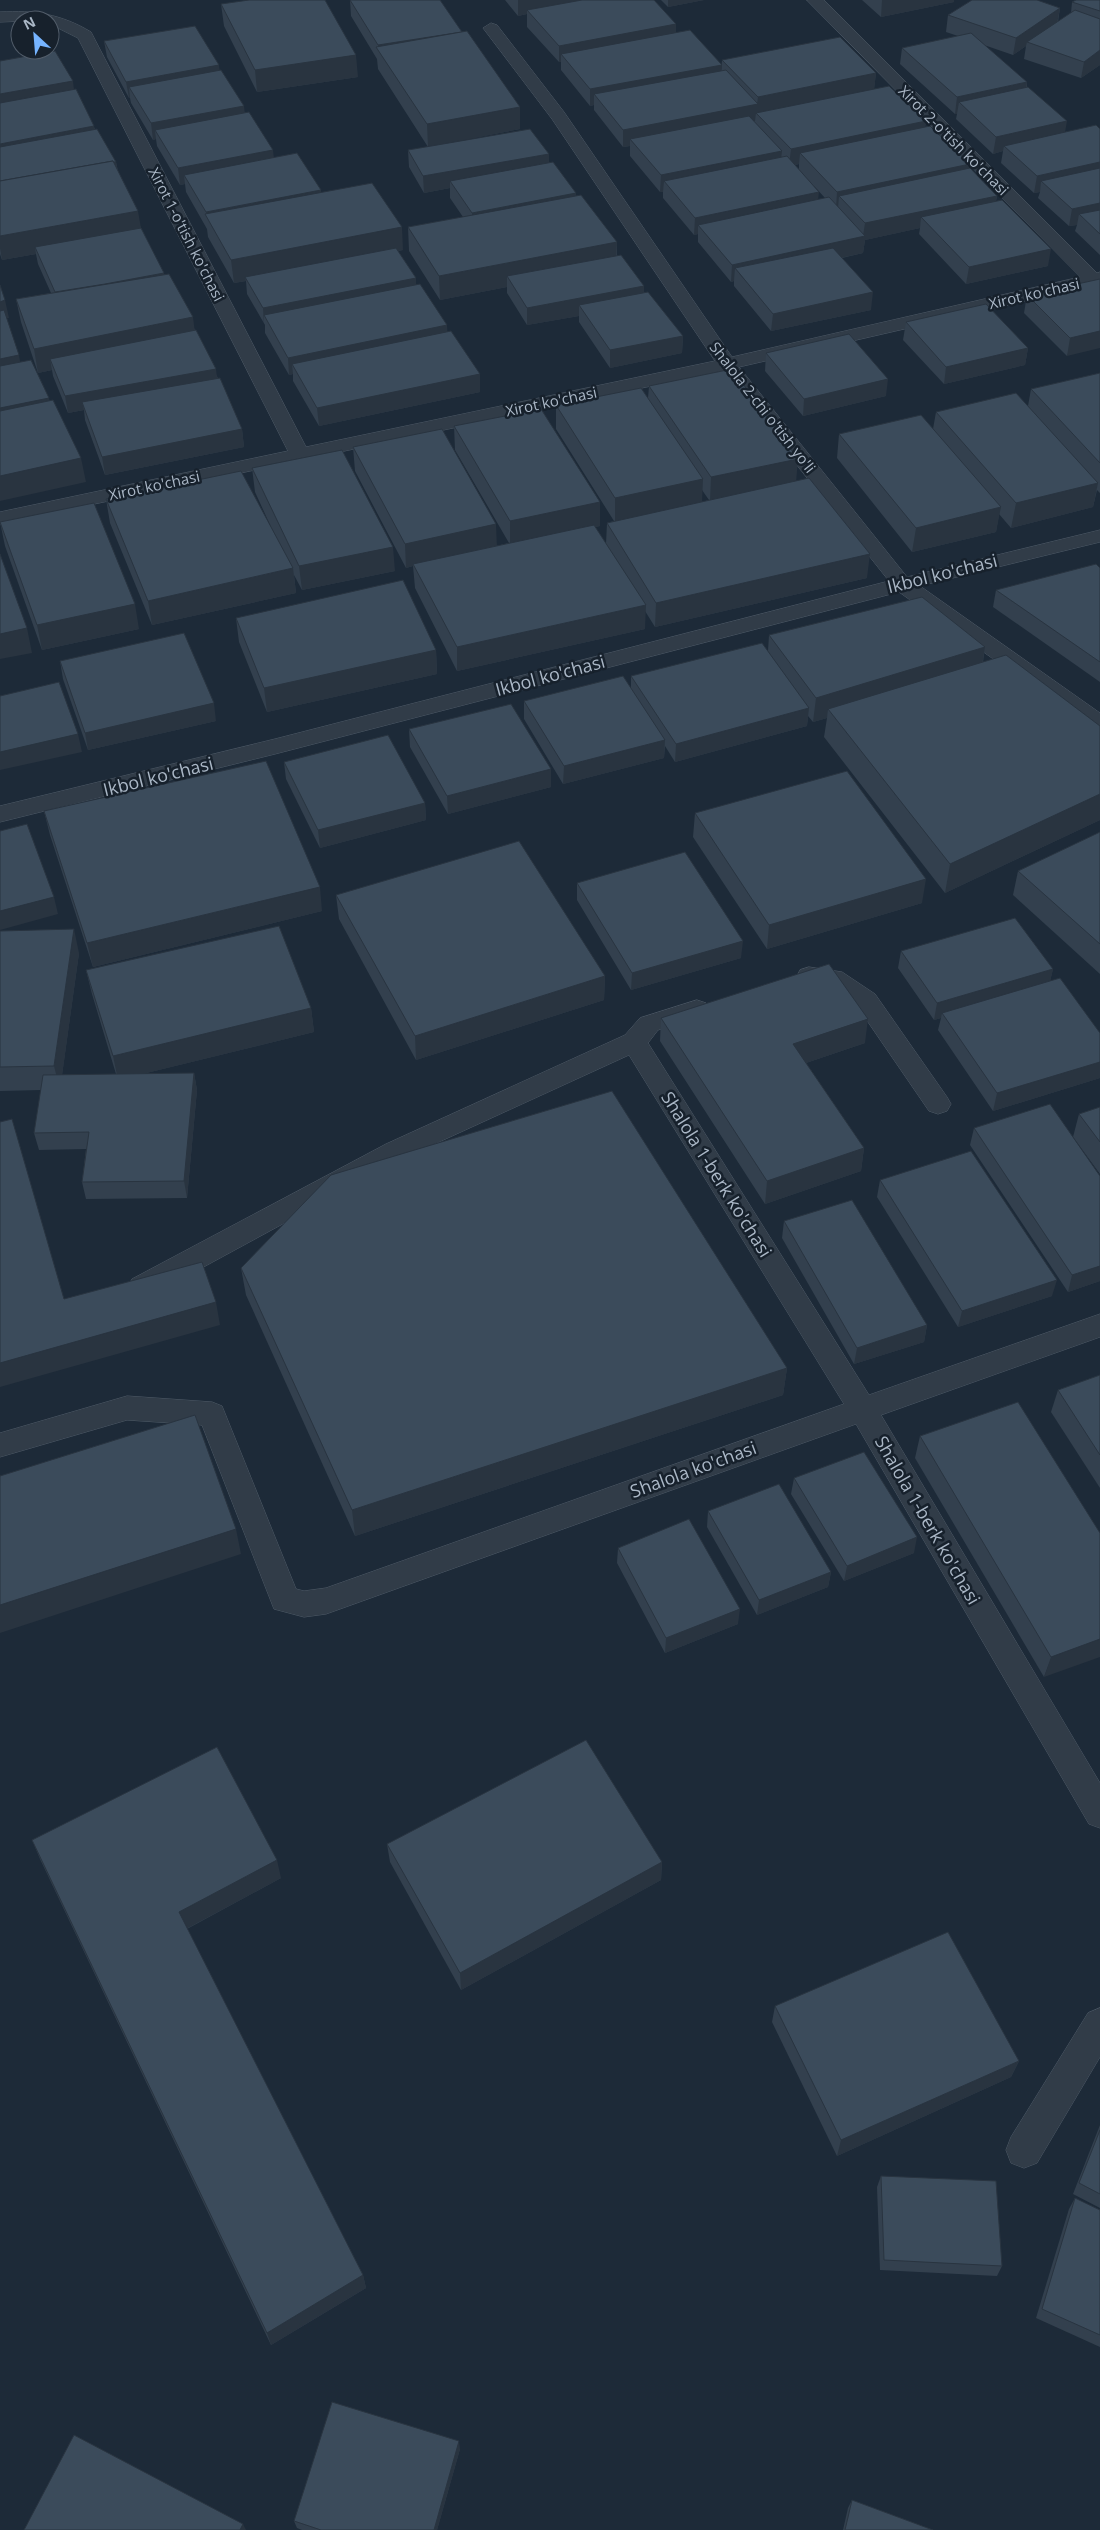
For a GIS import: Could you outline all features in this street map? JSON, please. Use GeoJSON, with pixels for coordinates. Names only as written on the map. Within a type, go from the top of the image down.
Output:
{"type":"FeatureCollection","features":[{"type":"Feature","properties":{"kind":"street","name":"Xirot 2-o'tish ko'chasi"},"geometry":{"type":"LineString","coordinates":[[815,0],[1097,279]]}},
{"type":"Feature","properties":{"kind":"street","name":"Xirot 1-o'tish ko'chasi"},"geometry":{"type":"LineString","coordinates":[[0,17],[35,15],[65,22],[85,35],[300,454]]}},
{"type":"Feature","properties":{"kind":"street","name":"Shalola 2-chi o'tish yo'li"},"geometry":{"type":"LineString","coordinates":[[492,28],[558,116],[727,364],[901,583],[1100,724]]}},
{"type":"Feature","properties":{"kind":"street","name":"Xirot ko'chasi"},"geometry":{"type":"LineString","coordinates":[[0,518],[727,364],[1097,279]]}},
{"type":"Feature","properties":{"kind":"street","name":"Ikbol ko'chasi"},"geometry":{"type":"LineString","coordinates":[[0,814],[177,772],[901,583],[1100,536]]}},
{"type":"Feature","properties":{"kind":"street"},"geometry":{"type":"LineString","coordinates":[[784,981],[802,975],[833,978],[866,1000],[938,1104]]}},
{"type":"Feature","properties":{"kind":"street"},"geometry":{"type":"LineString","coordinates":[[116,1300],[395,1151],[634,1042],[648,1024],[721,1001]]}},
{"type":"Feature","properties":{"kind":"street","name":"Shalola 1-berk ko'chasi"},"geometry":{"type":"LineString","coordinates":[[634,1042],[862,1409],[1100,1813]]}},
{"type":"Feature","properties":{"kind":"street","name":"Shalola ko'chasi"},"geometry":{"type":"LineString","coordinates":[[0,1445],[127,1408],[212,1414],[285,1600],[304,1604],[326,1601],[1100,1325]]}},
{"type":"Feature","properties":{"kind":"street"},"geometry":{"type":"LineString","coordinates":[[1024,2150],[1100,2025]]}},
{"type":"Feature","properties":{"kind":"building"},"geometry":{"type":"Polygon","coordinates":[[[249,0],[325,0],[356,55],[255,70],[221,4],[249,0]]]}},
{"type":"Feature","properties":{"kind":"building"},"geometry":{"type":"Polygon","coordinates":[[[350,0],[440,0],[462,32],[378,45],[350,0]]]}},
{"type":"Feature","properties":{"kind":"building"},"geometry":{"type":"Polygon","coordinates":[[[582,0],[654,0],[676,24],[559,46],[527,10],[582,0]]]}},
{"type":"Feature","properties":{"kind":"building"},"geometry":{"type":"Polygon","coordinates":[[[972,0],[1037,0],[1060,8],[1016,38],[948,15],[972,0]]]}},
{"type":"Feature","properties":{"kind":"building"},"geometry":{"type":"Polygon","coordinates":[[[1076,0],[1100,0],[1100,11],[1072,2],[1076,0]]]}},
{"type":"Feature","properties":{"kind":"building"},"geometry":{"type":"Polygon","coordinates":[[[1075,10],[1100,19],[1100,50],[1084,62],[1027,42],[1075,10]]]}},
{"type":"Feature","properties":{"kind":"building"},"geometry":{"type":"Polygon","coordinates":[[[195,26],[219,65],[126,82],[104,41],[195,26]]]}},
{"type":"Feature","properties":{"kind":"building"},"geometry":{"type":"Polygon","coordinates":[[[690,30],[722,65],[590,89],[561,54],[690,30]]]}},
{"type":"Feature","properties":{"kind":"building"},"geometry":{"type":"Polygon","coordinates":[[[467,31],[520,107],[427,124],[376,47],[467,31]]]}},
{"type":"Feature","properties":{"kind":"building"},"geometry":{"type":"Polygon","coordinates":[[[971,33],[1027,82],[957,97],[902,48],[971,33]]]}},
{"type":"Feature","properties":{"kind":"building"},"geometry":{"type":"Polygon","coordinates":[[[840,37],[876,73],[758,97],[722,60],[840,37]]]}},
{"type":"Feature","properties":{"kind":"building"},"geometry":{"type":"Polygon","coordinates":[[[10,59],[60,59],[73,81],[0,94],[0,61],[10,59]]]}},
{"type":"Feature","properties":{"kind":"building"},"geometry":{"type":"Polygon","coordinates":[[[221,70],[244,106],[151,123],[129,87],[221,70]]]}},
{"type":"Feature","properties":{"kind":"building"},"geometry":{"type":"Polygon","coordinates":[[[726,70],[758,104],[623,130],[594,94],[726,70]]]}},
{"type":"Feature","properties":{"kind":"building"},"geometry":{"type":"Polygon","coordinates":[[[889,86],[926,121],[791,149],[756,113],[889,86]]]}},
{"type":"Feature","properties":{"kind":"building"},"geometry":{"type":"Polygon","coordinates":[[[1028,87],[1067,121],[996,137],[959,102],[1028,87]]]}},
{"type":"Feature","properties":{"kind":"building"},"geometry":{"type":"Polygon","coordinates":[[[76,89],[94,126],[0,144],[0,103],[76,89]]]}},
{"type":"Feature","properties":{"kind":"building"},"geometry":{"type":"Polygon","coordinates":[[[249,112],[273,150],[178,168],[155,130],[249,112]]]}},
{"type":"Feature","properties":{"kind":"building"},"geometry":{"type":"Polygon","coordinates":[[[749,116],[782,151],[661,175],[630,139],[749,116]]]}},
{"type":"Feature","properties":{"kind":"building"},"geometry":{"type":"Polygon","coordinates":[[[1096,125],[1100,129],[1100,162],[1037,176],[1004,146],[1096,125]]]}},
{"type":"Feature","properties":{"kind":"building"},"geometry":{"type":"Polygon","coordinates":[[[930,126],[970,164],[837,192],[800,153],[930,126]]]}},
{"type":"Feature","properties":{"kind":"building"},"geometry":{"type":"Polygon","coordinates":[[[97,129],[116,162],[0,181],[0,147],[97,129]]]}},
{"type":"Feature","properties":{"kind":"building"},"geometry":{"type":"Polygon","coordinates":[[[530,129],[549,154],[423,176],[408,150],[530,129]]]}},
{"type":"Feature","properties":{"kind":"building"},"geometry":{"type":"Polygon","coordinates":[[[297,153],[321,190],[206,212],[184,175],[297,153]]]}},
{"type":"Feature","properties":{"kind":"building"},"geometry":{"type":"Polygon","coordinates":[[[787,156],[819,192],[695,218],[664,181],[787,156]]]}},
{"type":"Feature","properties":{"kind":"building"},"geometry":{"type":"Polygon","coordinates":[[[113,161],[138,211],[0,236],[0,181],[113,161]]]}},
{"type":"Feature","properties":{"kind":"building"},"geometry":{"type":"Polygon","coordinates":[[[553,162],[576,193],[472,213],[450,181],[553,162]]]}},
{"type":"Feature","properties":{"kind":"building"},"geometry":{"type":"Polygon","coordinates":[[[970,168],[997,196],[865,223],[839,196],[970,168]]]}},
{"type":"Feature","properties":{"kind":"building"},"geometry":{"type":"Polygon","coordinates":[[[1100,168],[1100,203],[1072,209],[1041,181],[1100,168]]]}},
{"type":"Feature","properties":{"kind":"building"},"geometry":{"type":"Polygon","coordinates":[[[372,183],[402,227],[231,260],[205,214],[372,183]]]}},
{"type":"Feature","properties":{"kind":"building"},"geometry":{"type":"Polygon","coordinates":[[[581,195],[617,242],[439,276],[408,227],[581,195]]]}},
{"type":"Feature","properties":{"kind":"building"},"geometry":{"type":"Polygon","coordinates":[[[829,197],[865,236],[732,265],[698,225],[829,197]]]}},
{"type":"Feature","properties":{"kind":"building"},"geometry":{"type":"Polygon","coordinates":[[[1002,200],[1051,249],[969,267],[921,217],[1002,200]]]}},
{"type":"Feature","properties":{"kind":"building"},"geometry":{"type":"Polygon","coordinates":[[[1100,210],[1100,234],[1079,214],[1100,210]]]}},
{"type":"Feature","properties":{"kind":"building"},"geometry":{"type":"Polygon","coordinates":[[[141,228],[164,273],[55,292],[35,247],[141,228]]]}},
{"type":"Feature","properties":{"kind":"building"},"geometry":{"type":"Polygon","coordinates":[[[396,248],[416,278],[263,308],[245,277],[396,248]]]}},
{"type":"Feature","properties":{"kind":"building"},"geometry":{"type":"Polygon","coordinates":[[[833,248],[873,292],[773,314],[735,268],[833,248]]]}},
{"type":"Feature","properties":{"kind":"building"},"geometry":{"type":"Polygon","coordinates":[[[621,255],[644,286],[527,308],[507,276],[621,255]]]}},
{"type":"Feature","properties":{"kind":"building"},"geometry":{"type":"Polygon","coordinates":[[[169,274],[193,317],[34,349],[16,299],[169,274]]]}},
{"type":"Feature","properties":{"kind":"building"},"geometry":{"type":"Polygon","coordinates":[[[1100,279],[1100,331],[1070,338],[1027,295],[1100,279]]]}},
{"type":"Feature","properties":{"kind":"building"},"geometry":{"type":"Polygon","coordinates":[[[420,284],[447,325],[288,358],[264,315],[420,284]]]}},
{"type":"Feature","properties":{"kind":"building"},"geometry":{"type":"Polygon","coordinates":[[[0,285],[5,300],[0,302],[0,285]]]}},
{"type":"Feature","properties":{"kind":"building"},"geometry":{"type":"Polygon","coordinates":[[[648,292],[683,336],[610,350],[579,305],[648,292]]]}},
{"type":"Feature","properties":{"kind":"building"},"geometry":{"type":"Polygon","coordinates":[[[986,304],[1028,348],[946,367],[906,322],[986,304]]]}},
{"type":"Feature","properties":{"kind":"building"},"geometry":{"type":"Polygon","coordinates":[[[4,310],[19,355],[0,359],[0,311],[4,310]]]}},
{"type":"Feature","properties":{"kind":"building"},"geometry":{"type":"Polygon","coordinates":[[[196,330],[216,369],[65,396],[50,359],[196,330]]]}},
{"type":"Feature","properties":{"kind":"building"},"geometry":{"type":"Polygon","coordinates":[[[451,331],[480,374],[317,408],[292,364],[451,331]]]}},
{"type":"Feature","properties":{"kind":"building"},"geometry":{"type":"Polygon","coordinates":[[[849,334],[888,379],[804,399],[766,353],[849,334]]]}},
{"type":"Feature","properties":{"kind":"building"},"geometry":{"type":"Polygon","coordinates":[[[31,360],[49,398],[0,408],[0,366],[31,360]]]}},
{"type":"Feature","properties":{"kind":"building"},"geometry":{"type":"Polygon","coordinates":[[[732,369],[798,459],[711,477],[649,386],[732,369]]]}},
{"type":"Feature","properties":{"kind":"building"},"geometry":{"type":"Polygon","coordinates":[[[1100,373],[1100,463],[1031,389],[1100,373]]]}},
{"type":"Feature","properties":{"kind":"building"},"geometry":{"type":"Polygon","coordinates":[[[220,378],[242,429],[102,457],[82,402],[220,378]]]}},
{"type":"Feature","properties":{"kind":"building"},"geometry":{"type":"Polygon","coordinates":[[[641,388],[703,479],[615,498],[556,405],[641,388]]]}},
{"type":"Feature","properties":{"kind":"building"},"geometry":{"type":"Polygon","coordinates":[[[1016,393],[1098,483],[1016,503],[936,412],[1016,393]]]}},
{"type":"Feature","properties":{"kind":"building"},"geometry":{"type":"Polygon","coordinates":[[[53,400],[81,458],[0,476],[0,411],[53,400]]]}},
{"type":"Feature","properties":{"kind":"building"},"geometry":{"type":"Polygon","coordinates":[[[541,409],[600,502],[510,521],[454,426],[541,409]]]}},
{"type":"Feature","properties":{"kind":"building"},"geometry":{"type":"Polygon","coordinates":[[[921,415],[1001,507],[916,528],[839,434],[921,415]]]}},
{"type":"Feature","properties":{"kind":"building"},"geometry":{"type":"Polygon","coordinates":[[[442,429],[496,524],[405,544],[353,447],[442,429]]]}},
{"type":"Feature","properties":{"kind":"building"},"geometry":{"type":"Polygon","coordinates":[[[342,450],[393,547],[299,566],[252,468],[342,450]]]}},
{"type":"Feature","properties":{"kind":"building"},"geometry":{"type":"Polygon","coordinates":[[[241,471],[293,568],[148,601],[106,499],[241,471]]]}},
{"type":"Feature","properties":{"kind":"building"},"geometry":{"type":"Polygon","coordinates":[[[809,478],[870,554],[656,603],[607,523],[809,478]]]}},
{"type":"Feature","properties":{"kind":"building"},"geometry":{"type":"Polygon","coordinates":[[[94,503],[135,604],[37,625],[0,522],[94,503]]]}},
{"type":"Feature","properties":{"kind":"building"},"geometry":{"type":"Polygon","coordinates":[[[594,525],[646,605],[457,647],[413,564],[594,525]]]}},
{"type":"Feature","properties":{"kind":"building"},"geometry":{"type":"Polygon","coordinates":[[[0,554],[27,628],[0,634],[0,554]]]}},
{"type":"Feature","properties":{"kind":"building"},"geometry":{"type":"Polygon","coordinates":[[[1096,564],[1100,568],[1100,662],[996,590],[1096,564]]]}},
{"type":"Feature","properties":{"kind":"building"},"geometry":{"type":"Polygon","coordinates":[[[403,580],[436,650],[264,688],[236,618],[403,580]]]}},
{"type":"Feature","properties":{"kind":"building"},"geometry":{"type":"Polygon","coordinates":[[[922,597],[985,647],[816,698],[769,635],[922,597]]]}},
{"type":"Feature","properties":{"kind":"building"},"geometry":{"type":"Polygon","coordinates":[[[184,633],[214,703],[85,733],[60,661],[184,633]]]}},
{"type":"Feature","properties":{"kind":"building"},"geometry":{"type":"Polygon","coordinates":[[[762,643],[809,708],[676,744],[631,676],[762,643]]]}},
{"type":"Feature","properties":{"kind":"building"},"geometry":{"type":"Polygon","coordinates":[[[1006,655],[1100,726],[1100,794],[950,864],[828,709],[1006,655]]]}},
{"type":"Feature","properties":{"kind":"building"},"geometry":{"type":"Polygon","coordinates":[[[623,676],[665,740],[564,766],[524,701],[623,676]]]}},
{"type":"Feature","properties":{"kind":"building"},"geometry":{"type":"Polygon","coordinates":[[[59,682],[78,734],[0,752],[0,696],[59,682]]]}},
{"type":"Feature","properties":{"kind":"building"},"geometry":{"type":"Polygon","coordinates":[[[511,704],[551,769],[447,796],[409,729],[511,704]]]}},
{"type":"Feature","properties":{"kind":"building"},"geometry":{"type":"Polygon","coordinates":[[[388,735],[425,803],[318,830],[284,762],[388,735]]]}},
{"type":"Feature","properties":{"kind":"building"},"geometry":{"type":"Polygon","coordinates":[[[266,761],[320,887],[87,943],[44,811],[266,761]]]}},
{"type":"Feature","properties":{"kind":"building"},"geometry":{"type":"Polygon","coordinates":[[[847,771],[926,879],[769,925],[695,813],[847,771]]]}},
{"type":"Feature","properties":{"kind":"building"},"geometry":{"type":"Polygon","coordinates":[[[27,824],[54,897],[0,911],[0,831],[27,824]]]}},
{"type":"Feature","properties":{"kind":"building"},"geometry":{"type":"Polygon","coordinates":[[[1100,832],[1100,944],[1018,871],[1100,832]]]}},
{"type":"Feature","properties":{"kind":"building"},"geometry":{"type":"Polygon","coordinates":[[[519,841],[605,976],[415,1036],[336,895],[519,841]]]}},
{"type":"Feature","properties":{"kind":"building"},"geometry":{"type":"Polygon","coordinates":[[[685,852],[743,941],[632,973],[577,883],[685,852]]]}},
{"type":"Feature","properties":{"kind":"building"},"geometry":{"type":"Polygon","coordinates":[[[1015,918],[1053,969],[937,1003],[901,951],[1015,918]]]}},
{"type":"Feature","properties":{"kind":"building"},"geometry":{"type":"Polygon","coordinates":[[[279,926],[311,1008],[113,1056],[86,970],[279,926]]]}},
{"type":"Feature","properties":{"kind":"building"},"geometry":{"type":"Polygon","coordinates":[[[74,929],[54,1066],[0,1067],[0,931],[74,929]]]}},
{"type":"Feature","properties":{"kind":"building"},"geometry":{"type":"Polygon","coordinates":[[[829,964],[868,1019],[793,1044],[864,1148],[767,1181],[661,1018],[829,964]]]}},
{"type":"Feature","properties":{"kind":"building"},"geometry":{"type":"Polygon","coordinates":[[[1060,978],[1100,1033],[1100,1062],[997,1093],[942,1013],[1060,978]]]}},
{"type":"Feature","properties":{"kind":"building"},"geometry":{"type":"Polygon","coordinates":[[[194,1073],[184,1181],[82,1182],[89,1132],[34,1133],[43,1075],[194,1073]]]}},
{"type":"Feature","properties":{"kind":"building"},"geometry":{"type":"Polygon","coordinates":[[[612,1091],[787,1368],[352,1510],[241,1268],[331,1175],[612,1091]]]}},
{"type":"Feature","properties":{"kind":"building"},"geometry":{"type":"Polygon","coordinates":[[[1050,1104],[1100,1176],[1100,1266],[1072,1275],[974,1128],[1050,1104]]]}},
{"type":"Feature","properties":{"kind":"building"},"geometry":{"type":"Polygon","coordinates":[[[1100,1107],[1100,1142],[1079,1114],[1100,1107]]]}},
{"type":"Feature","properties":{"kind":"building"},"geometry":{"type":"Polygon","coordinates":[[[12,1119],[64,1299],[202,1262],[216,1302],[0,1363],[0,1122],[12,1119]]]}},
{"type":"Feature","properties":{"kind":"building"},"geometry":{"type":"Polygon","coordinates":[[[971,1151],[1057,1280],[962,1311],[880,1180],[971,1151]]]}},
{"type":"Feature","properties":{"kind":"building"},"geometry":{"type":"Polygon","coordinates":[[[852,1200],[927,1325],[857,1348],[784,1221],[852,1200]]]}},
{"type":"Feature","properties":{"kind":"building"},"geometry":{"type":"Polygon","coordinates":[[[1100,1375],[1100,1455],[1058,1390],[1100,1375]]]}},
{"type":"Feature","properties":{"kind":"building"},"geometry":{"type":"Polygon","coordinates":[[[1018,1402],[1100,1533],[1100,1639],[1051,1657],[920,1436],[1018,1402]]]}},
{"type":"Feature","properties":{"kind":"building"},"geometry":{"type":"Polygon","coordinates":[[[195,1415],[236,1529],[0,1605],[0,1476],[195,1415]]]}},
{"type":"Feature","properties":{"kind":"building"},"geometry":{"type":"Polygon","coordinates":[[[864,1452],[917,1537],[847,1566],[794,1478],[864,1452]]]}},
{"type":"Feature","properties":{"kind":"building"},"geometry":{"type":"Polygon","coordinates":[[[779,1484],[831,1572],[759,1600],[708,1511],[779,1484]]]}},
{"type":"Feature","properties":{"kind":"building"},"geometry":{"type":"Polygon","coordinates":[[[689,1519],[740,1609],[666,1638],[618,1548],[689,1519]]]}},
{"type":"Feature","properties":{"kind":"building"},"geometry":{"type":"Polygon","coordinates":[[[586,1740],[662,1862],[460,1973],[387,1844],[586,1740]]]}},
{"type":"Feature","properties":{"kind":"building"},"geometry":{"type":"Polygon","coordinates":[[[217,1747],[277,1860],[179,1912],[363,2275],[267,2333],[32,1840],[217,1747]]]}},
{"type":"Feature","properties":{"kind":"building"},"geometry":{"type":"Polygon","coordinates":[[[948,1932],[1019,2061],[841,2140],[775,2006],[948,1932]]]}},
{"type":"Feature","properties":{"kind":"building"},"geometry":{"type":"Polygon","coordinates":[[[1100,2130],[1100,2194],[1079,2183],[1100,2130]]]}},
{"type":"Feature","properties":{"kind":"building"},"geometry":{"type":"Polygon","coordinates":[[[881,2176],[996,2181],[1002,2266],[884,2260],[881,2176]]]}},
{"type":"Feature","properties":{"kind":"building"},"geometry":{"type":"Polygon","coordinates":[[[1075,2198],[1100,2210],[1100,2335],[1042,2309],[1075,2198]]]}},
{"type":"Feature","properties":{"kind":"building"},"geometry":{"type":"Polygon","coordinates":[[[332,2402],[459,2441],[434,2530],[321,2530],[294,2521],[332,2402]]]}},
{"type":"Feature","properties":{"kind":"building"},"geometry":{"type":"Polygon","coordinates":[[[74,2435],[243,2524],[240,2530],[24,2530],[74,2435]]]}},
{"type":"Feature","properties":{"kind":"building"},"geometry":{"type":"Polygon","coordinates":[[[852,2500],[933,2530],[845,2530],[852,2500]]]}}]}
